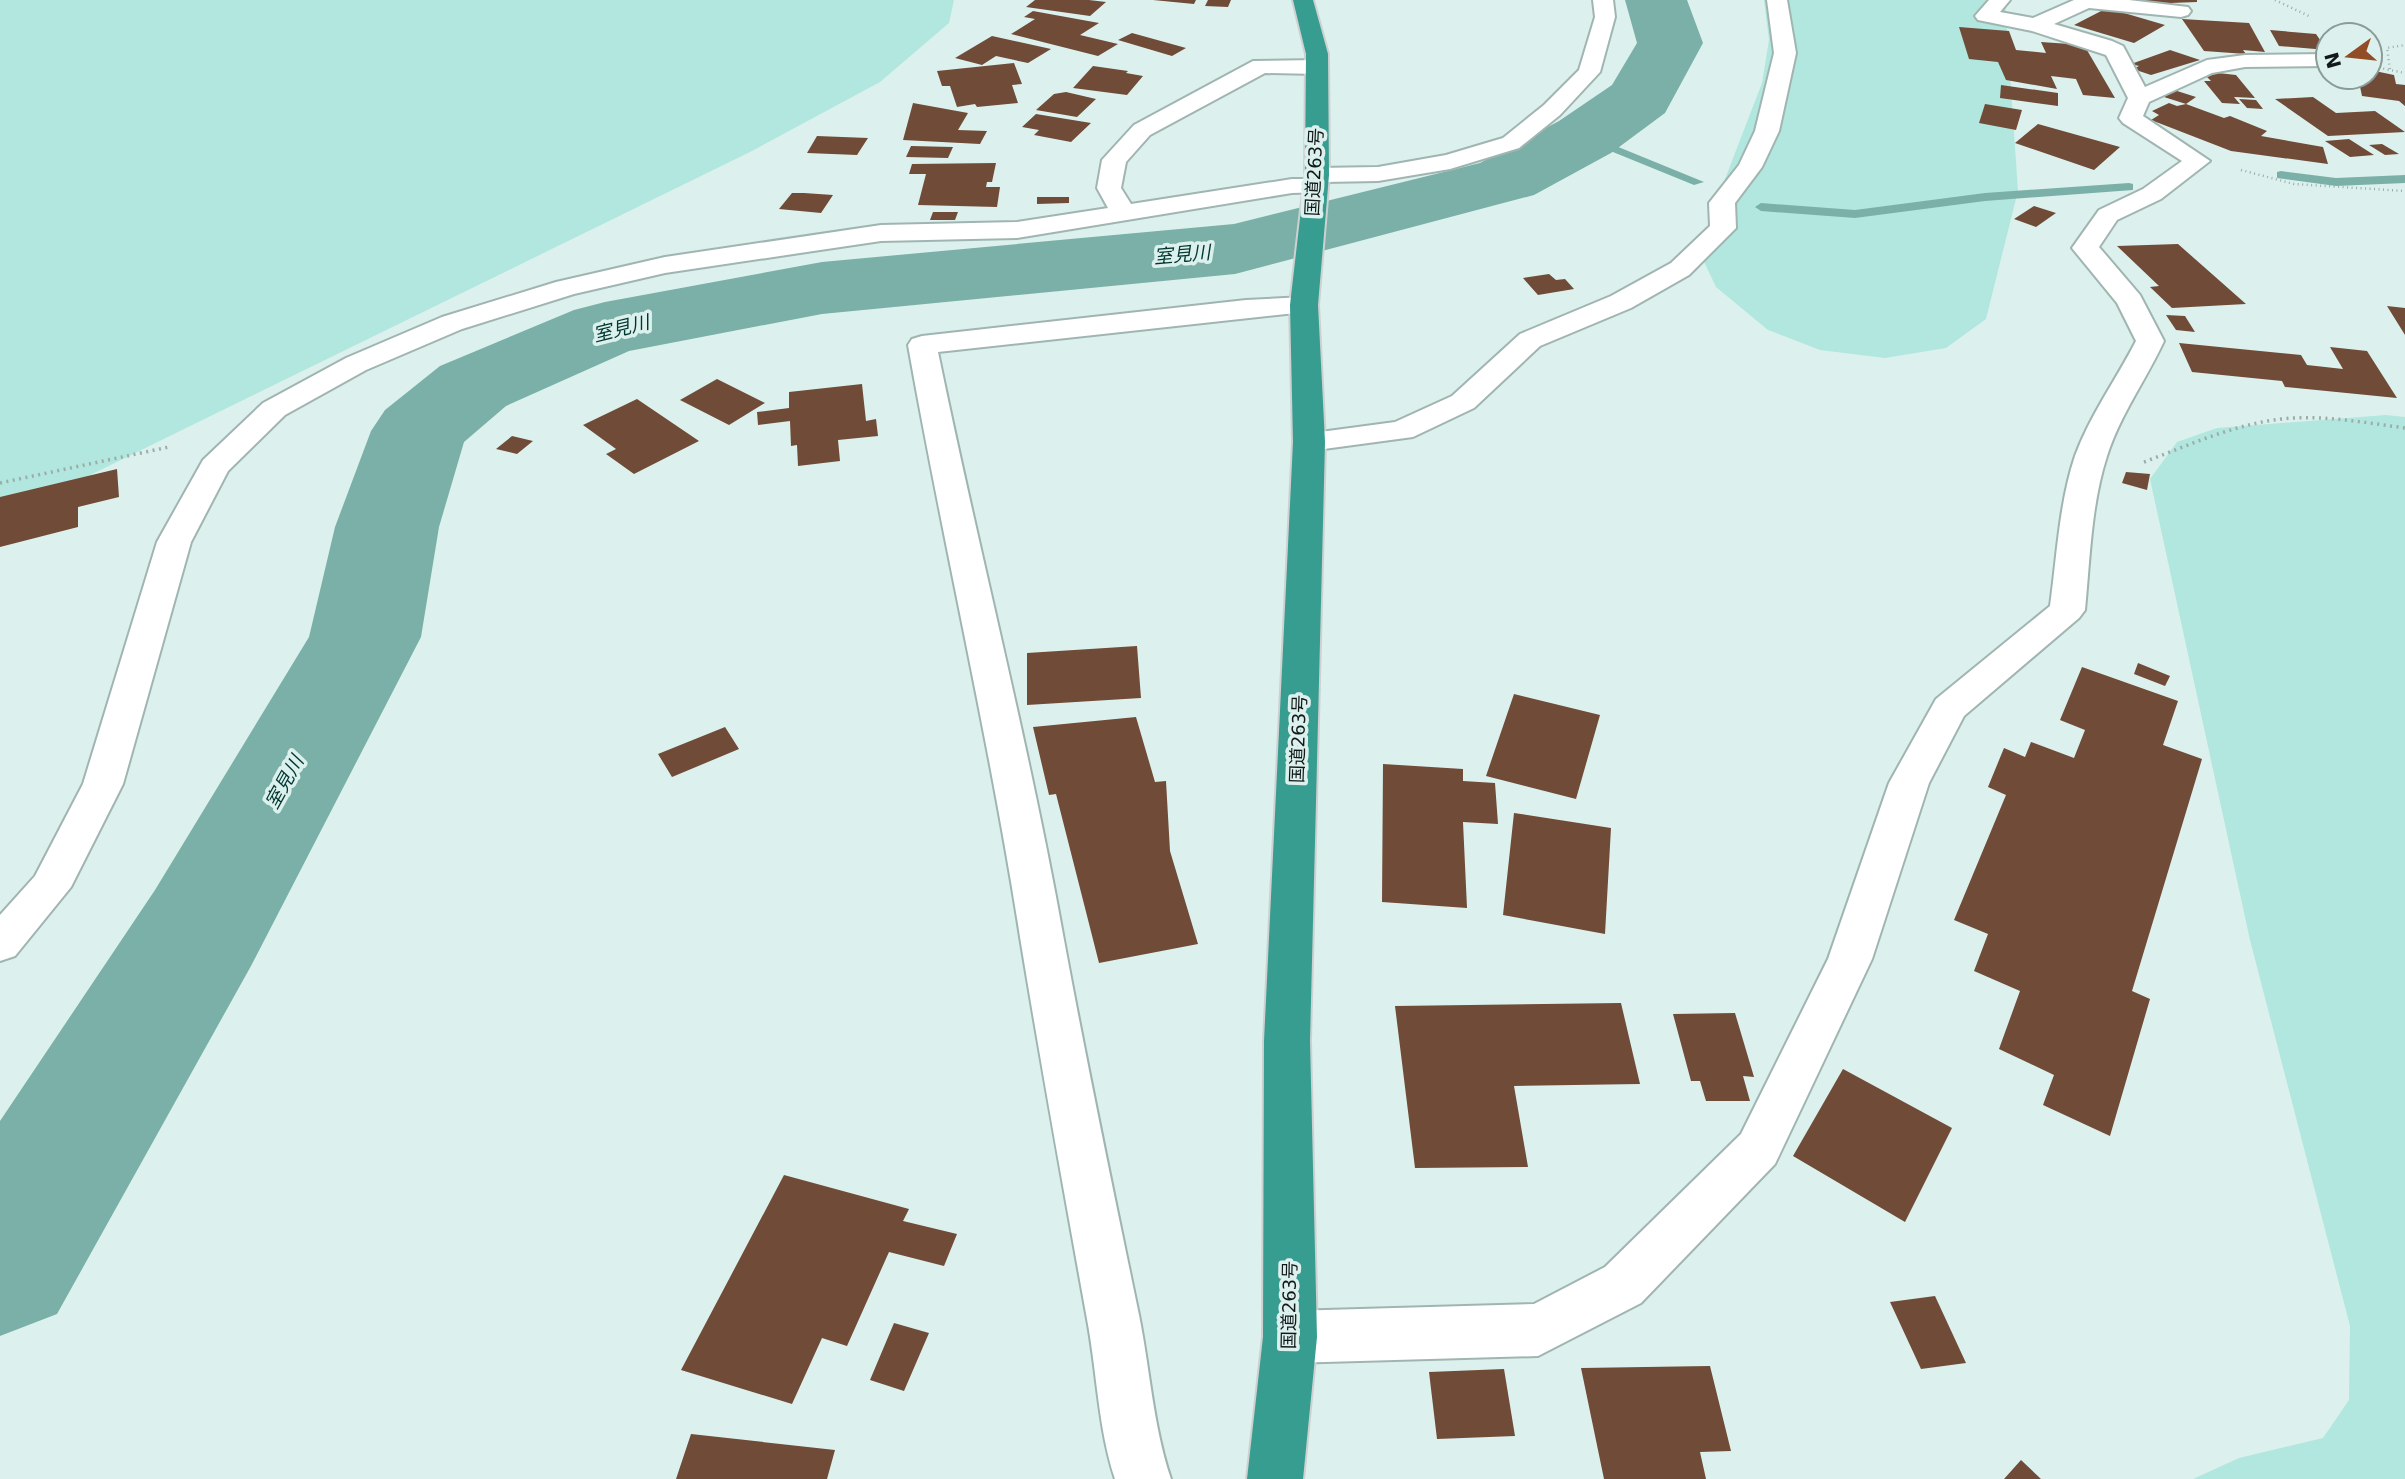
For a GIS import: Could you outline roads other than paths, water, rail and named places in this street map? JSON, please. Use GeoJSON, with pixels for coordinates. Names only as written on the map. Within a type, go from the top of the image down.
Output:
{"type":"FeatureCollection","features":[{"type":"Feature","properties":{"kind":"highway","name":"国道263号"},"geometry":{"type":"LineString","coordinates":[[1275,1479],[1290,1337],[1287,1041],[1309,442],[1305,299],[1316,181],[1317,54],[1303,0]]}},
{"type":"Feature","properties":{"kind":"street"},"geometry":{"type":"LineString","coordinates":[[0,944],[50,887],[103,784],[174,542],[214,467],[274,409],[356,364],[452,323],[566,288],[665,265],[881,233],[1017,230],[1450,162],[1511,143],[1552,110],[1589,72],[1605,17],[1603,0]]}},
{"type":"Feature","properties":{"kind":"street"},"geometry":{"type":"LineString","coordinates":[[1309,442],[1402,430],[1463,402],[1530,340],[1621,302],[1680,269],[1689,261],[1723,228],[1722,203],[1750,167],[1767,131],[1785,53],[1777,0]]}},
{"type":"Feature","properties":{"kind":"street"},"geometry":{"type":"LineString","coordinates":[[2000,0],[1985,16],[2090,39],[2115,51],[2132,90],[2139,98]]}},
{"type":"Feature","properties":{"kind":"street"},"geometry":{"type":"LineString","coordinates":[[2035,25],[2086,2],[2180,11]]}},
{"type":"Feature","properties":{"kind":"street"},"geometry":{"type":"LineString","coordinates":[[1290,1337],[1538,1330],[1623,1285],[1758,1149],[1850,959],[1909,783],[1949,708],[2067,610],[2083,491],[2099,436],[2133,378],[2150,341],[2130,301],[2085,248],[2108,215],[2152,194],[2198,161],[2131,118],[2139,98],[2207,67],[2270,60],[2314,61]]}},
{"type":"Feature","properties":{"kind":"street"},"geometry":{"type":"LineString","coordinates":[[1124,213],[1109,188],[1114,160],[1142,130],[1261,66],[1317,67]]}},
{"type":"Feature","properties":{"kind":"street"},"geometry":{"type":"LineString","coordinates":[[1143,1479],[1135,1455],[1115,1327],[1061,1048],[1018,794],[952,502],[922,345],[1305,299]]}},
{"type":"Feature","properties":{"kind":"waterway","name":"室見川"},"geometry":{"type":"LineString","coordinates":[[0,1260],[203,928],[365,637],[387,527],[419,431],[473,386],[605,329],[822,288],[1235,249],[1507,179],[1585,137],[1640,98],[1670,43],[1656,0]]}},
{"type":"Feature","properties":{"kind":"waterway"},"geometry":{"type":"LineString","coordinates":[[1585,137],[1698,182]]}},
{"type":"Feature","properties":{"kind":"waterway"},"geometry":{"type":"LineString","coordinates":[[2281,175],[2336,182],[2405,179]]}},
{"type":"Feature","properties":{"kind":"waterway"},"geometry":{"type":"LineString","coordinates":[[1761,207],[1855,214],[1985,197],[2129,187]]}}]}
